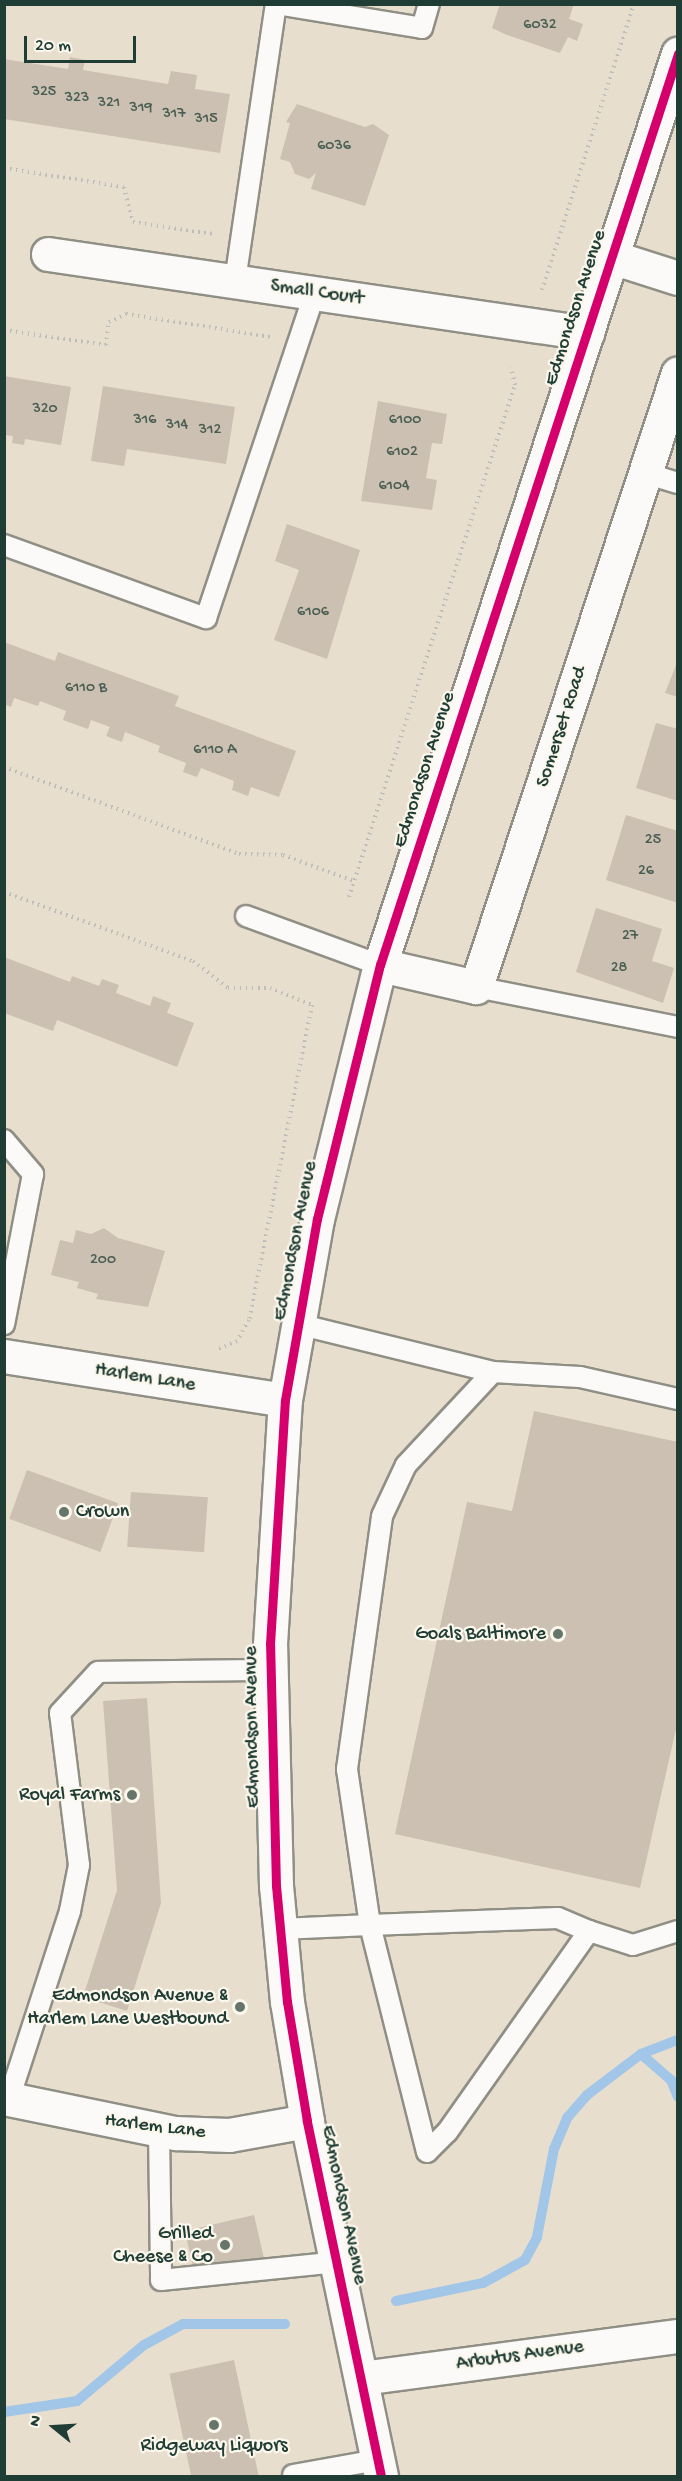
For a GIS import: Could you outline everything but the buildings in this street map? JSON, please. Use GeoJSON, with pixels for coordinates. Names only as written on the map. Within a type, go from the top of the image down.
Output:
{"type":"FeatureCollection","features":[{"type":"Feature","properties":{"kind":"main road","name":"Edmondson Avenue"},"geometry":{"type":"LineString","coordinates":[[379,2468],[307,2121],[280,1929],[270,1670],[273,1525],[285,1400],[344,1095],[380,965],[678,54]]}},
{"type":"Feature","properties":{"kind":"main road","name":"Small Court"},"geometry":{"type":"LineString","coordinates":[[48,254],[587,333]]}},
{"type":"Feature","properties":{"kind":"main road"},"geometry":{"type":"LineString","coordinates":[[612,257],[678,278]]}},
{"type":"Feature","properties":{"kind":"main road","name":"Somerset Road"},"geometry":{"type":"LineString","coordinates":[[476,987],[678,373]]}},
{"type":"Feature","properties":{"kind":"main road"},"geometry":{"type":"LineString","coordinates":[[380,965],[476,987]]}},
{"type":"Feature","properties":{"kind":"main road","name":"Harlem Lane"},"geometry":{"type":"LineString","coordinates":[[4,1356],[285,1400]]}},
{"type":"Feature","properties":{"kind":"main road","name":"Harlem Lane"},"geometry":{"type":"LineString","coordinates":[[7,2098],[159,2130],[229,2135],[307,2121]]}},
{"type":"Feature","properties":{"kind":"main road","name":"Arbutus Avenue"},"geometry":{"type":"LineString","coordinates":[[362,2378],[678,2336]]}},
{"type":"Feature","properties":{"kind":"lane"},"geometry":{"type":"LineString","coordinates":[[235,281],[276,4],[422,28],[429,4]]}},
{"type":"Feature","properties":{"kind":"lane"},"geometry":{"type":"LineString","coordinates":[[4,546],[206,618],[315,293]]}},
{"type":"Feature","properties":{"kind":"lane"},"geometry":{"type":"LineString","coordinates":[[645,473],[678,483]]}},
{"type":"Feature","properties":{"kind":"lane"},"geometry":{"type":"LineString","coordinates":[[246,916],[380,965]]}},
{"type":"Feature","properties":{"kind":"lane"},"geometry":{"type":"LineString","coordinates":[[476,987],[678,1027]]}},
{"type":"Feature","properties":{"kind":"lane"},"geometry":{"type":"LineString","coordinates":[[4,1140],[33,1174],[4,1324]]}},
{"type":"Feature","properties":{"kind":"lane"},"geometry":{"type":"LineString","coordinates":[[298,1324],[493,1372],[580,1377],[678,1399]]}},
{"type":"Feature","properties":{"kind":"lane"},"geometry":{"type":"LineString","coordinates":[[493,1372],[406,1465],[382,1516],[347,1769],[370,1925],[427,2152],[447,2132],[589,1932]]}},
{"type":"Feature","properties":{"kind":"lane"},"geometry":{"type":"LineString","coordinates":[[7,2098],[70,1911],[79,1865],[60,1713],[98,1672],[270,1670]]}},
{"type":"Feature","properties":{"kind":"lane"},"geometry":{"type":"LineString","coordinates":[[280,1929],[558,1918],[589,1932],[633,1945],[678,1931]]}},
{"type":"Feature","properties":{"kind":"lane"},"geometry":{"type":"LineString","coordinates":[[159,2130],[161,2280],[337,2262]]}},
{"type":"Feature","properties":{"kind":"lane"},"geometry":{"type":"LineString","coordinates":[[293,2475],[379,2468]]}},
{"type":"Feature","properties":{"kind":"path"},"geometry":{"type":"LineString","coordinates":[[540,297],[634,4]]}},
{"type":"Feature","properties":{"kind":"path"},"geometry":{"type":"LineString","coordinates":[[4,168],[124,187],[132,222],[242,238]]}},
{"type":"Feature","properties":{"kind":"path"},"geometry":{"type":"LineString","coordinates":[[4,330],[106,345],[109,322],[126,314],[298,342]]}},
{"type":"Feature","properties":{"kind":"path"},"geometry":{"type":"LineString","coordinates":[[349,897],[515,385],[511,367]]}},
{"type":"Feature","properties":{"kind":"path"},"geometry":{"type":"LineString","coordinates":[[4,767],[239,854],[283,855],[354,881]]}},
{"type":"Feature","properties":{"kind":"path"},"geometry":{"type":"LineString","coordinates":[[4,892],[194,961],[228,988],[270,988],[312,1005],[249,1320],[229,1347],[206,1350]]}},
{"type":"Feature","properties":{"kind":"waterway"},"geometry":{"type":"LineString","coordinates":[[396,2301],[483,2283],[525,2260],[537,2237],[554,2149],[567,2118],[587,2095],[641,2054],[678,2040]]}},
{"type":"Feature","properties":{"kind":"waterway"},"geometry":{"type":"LineString","coordinates":[[641,2054],[671,2080],[678,2097]]}},
{"type":"Feature","properties":{"kind":"waterway"},"geometry":{"type":"LineString","coordinates":[[4,2412],[77,2401],[144,2345],[183,2324],[285,2324]]}},
{"type":"Feature","properties":{"kind":"cycle path"},"geometry":{"type":"LineString","coordinates":[[381,2476],[307,2121],[287,2002],[276,1886],[270,1644],[285,1400],[317,1219],[380,965],[678,54]]}},
{"type":"Feature","properties":{"kind":"place","name":"Crown"},"geometry":{"type":"Point","coordinates":[64,1512]}},
{"type":"Feature","properties":{"kind":"place","name":"Goals Baltimore"},"geometry":{"type":"Point","coordinates":[558,1634]}},
{"type":"Feature","properties":{"kind":"place","name":"Royal Farms"},"geometry":{"type":"Point","coordinates":[132,1795]}},
{"type":"Feature","properties":{"kind":"place","name":"Edmondson Avenue & Harlem Lane Westbound"},"geometry":{"type":"Point","coordinates":[240,2007]}},
{"type":"Feature","properties":{"kind":"place","name":"Grilled Cheese & Co"},"geometry":{"type":"Point","coordinates":[225,2245]}},
{"type":"Feature","properties":{"kind":"place","name":"Ridgeway Liquors"},"geometry":{"type":"Point","coordinates":[214,2425]}}]}
